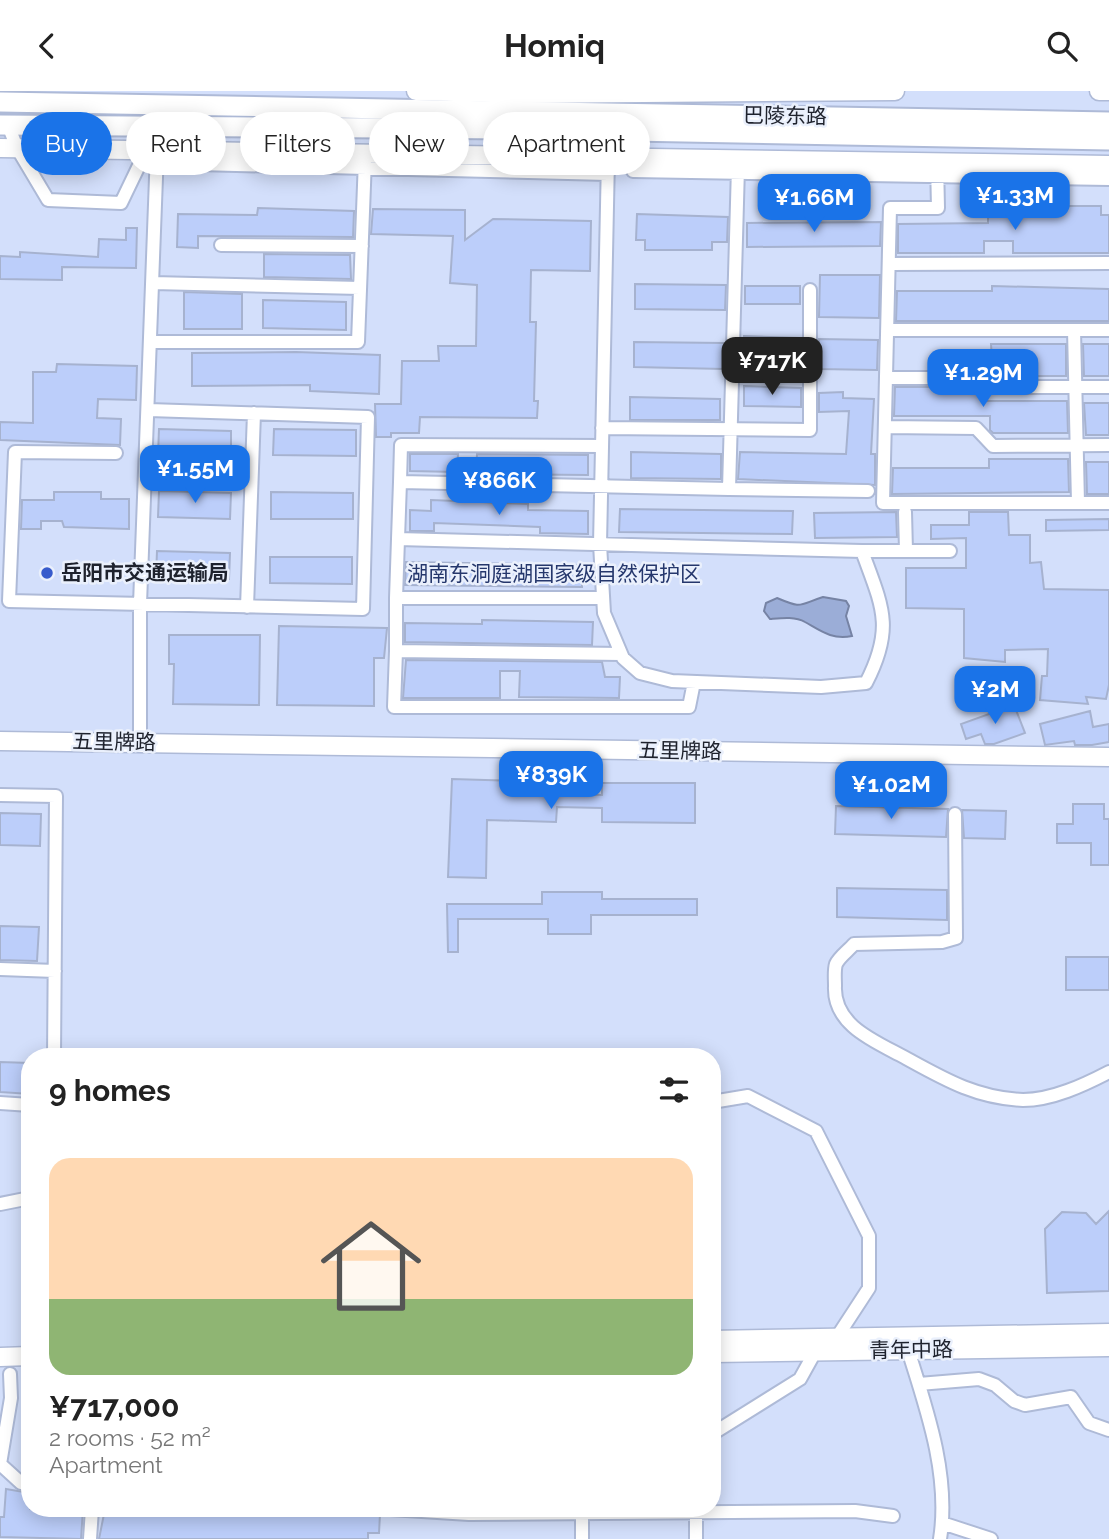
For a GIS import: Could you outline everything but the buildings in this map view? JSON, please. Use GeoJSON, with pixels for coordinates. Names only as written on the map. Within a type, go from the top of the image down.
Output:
{"type":"FeatureCollection","features":[{"type":"Feature","properties":{"kind":"main road"},"geometry":{"type":"LineString","coordinates":[[416,91],[895,91]]}},
{"type":"Feature","properties":{"kind":"main road"},"geometry":{"type":"LineString","coordinates":[[1099,91],[1109,91]]}},
{"type":"Feature","properties":{"kind":"main road","name":"巴陵东路"},"geometry":{"type":"LineString","coordinates":[[0,102],[1109,122]]}},
{"type":"Feature","properties":{"kind":"main road","name":"巴陵东路"},"geometry":{"type":"LineString","coordinates":[[4,125],[126,127]]}},
{"type":"Feature","properties":{"kind":"main road","name":"巴陵东路"},"geometry":{"type":"LineString","coordinates":[[226,128],[537,130],[1109,141]]}},
{"type":"Feature","properties":{"kind":"main road"},"geometry":{"type":"LineString","coordinates":[[8,148],[126,154]]}},
{"type":"Feature","properties":{"kind":"main road"},"geometry":{"type":"LineString","coordinates":[[226,157],[483,163]]}},
{"type":"Feature","properties":{"kind":"main road"},"geometry":{"type":"LineString","coordinates":[[650,164],[738,160],[1109,165]]}},
{"type":"Feature","properties":{"kind":"main road","name":"五里牌路"},"geometry":{"type":"LineString","coordinates":[[0,741],[1109,757]]}},
{"type":"Feature","properties":{"kind":"main road","name":"五里牌路"},"geometry":{"type":"LineString","coordinates":[[0,752],[1109,767]]}},
{"type":"Feature","properties":{"kind":"main road"},"geometry":{"type":"LineString","coordinates":[[721,1340],[1109,1333]]}},
{"type":"Feature","properties":{"kind":"main road","name":"青年中路"},"geometry":{"type":"LineString","coordinates":[[721,1353],[1109,1347]]}},
{"type":"Feature","properties":{"kind":"main road"},"geometry":{"type":"LineString","coordinates":[[0,1357],[21,1356]]}},
{"type":"Feature","properties":{"kind":"street"},"geometry":{"type":"LineString","coordinates":[[4,125],[8,148],[48,200],[121,203],[140,175]]}},
{"type":"Feature","properties":{"kind":"street"},"geometry":{"type":"LineString","coordinates":[[729,489],[738,160]]}},
{"type":"Feature","properties":{"kind":"street"},"geometry":{"type":"LineString","coordinates":[[151,342],[358,342],[365,161]]}},
{"type":"Feature","properties":{"kind":"street"},"geometry":{"type":"LineString","coordinates":[[937,162],[938,208],[890,208],[883,503],[1109,503]]}},
{"type":"Feature","properties":{"kind":"street"},"geometry":{"type":"LineString","coordinates":[[650,171],[1109,179]]}},
{"type":"Feature","properties":{"kind":"street"},"geometry":{"type":"LineString","coordinates":[[140,743],[140,604],[153,283],[153,175]]}},
{"type":"Feature","properties":{"kind":"street"},"geometry":{"type":"LineString","coordinates":[[608,175],[600,544],[604,613],[621,654],[640,673],[672,681],[821,687],[866,683],[879,659],[886,624],[862,551]]}},
{"type":"Feature","properties":{"kind":"street"},"geometry":{"type":"LineString","coordinates":[[221,244],[362,246]]}},
{"type":"Feature","properties":{"kind":"street"},"geometry":{"type":"LineString","coordinates":[[889,264],[1109,263]]}},
{"type":"Feature","properties":{"kind":"street"},"geometry":{"type":"LineString","coordinates":[[153,283],[360,288]]}},
{"type":"Feature","properties":{"kind":"street"},"geometry":{"type":"LineString","coordinates":[[602,428],[810,430],[810,290]]}},
{"type":"Feature","properties":{"kind":"street"},"geometry":{"type":"LineString","coordinates":[[887,330],[1109,330]]}},
{"type":"Feature","properties":{"kind":"street"},"geometry":{"type":"LineString","coordinates":[[1074,330],[1078,503]]}},
{"type":"Feature","properties":{"kind":"street"},"geometry":{"type":"LineString","coordinates":[[886,378],[980,377],[994,387],[1109,387]]}},
{"type":"Feature","properties":{"kind":"street"},"geometry":{"type":"LineString","coordinates":[[116,453],[15,452],[9,601],[363,609],[368,417],[149,410]]}},
{"type":"Feature","properties":{"kind":"street"},"geometry":{"type":"LineString","coordinates":[[247,607],[254,413]]}},
{"type":"Feature","properties":{"kind":"street"},"geometry":{"type":"LineString","coordinates":[[885,428],[975,428],[993,446],[1109,445]]}},
{"type":"Feature","properties":{"kind":"street"},"geometry":{"type":"LineString","coordinates":[[602,446],[401,445],[394,707],[689,708],[694,682]]}},
{"type":"Feature","properties":{"kind":"street"},"geometry":{"type":"LineString","coordinates":[[400,482],[868,491]]}},
{"type":"Feature","properties":{"kind":"street"},"geometry":{"type":"LineString","coordinates":[[905,512],[906,551]]}},
{"type":"Feature","properties":{"kind":"street"},"geometry":{"type":"LineString","coordinates":[[398,539],[950,551]]}},
{"type":"Feature","properties":{"kind":"street"},"geometry":{"type":"LineString","coordinates":[[396,598],[603,598]]}},
{"type":"Feature","properties":{"kind":"street"},"geometry":{"type":"LineString","coordinates":[[396,651],[621,654]]}},
{"type":"Feature","properties":{"kind":"street"},"geometry":{"type":"LineString","coordinates":[[0,795],[56,796],[54,1048]]}},
{"type":"Feature","properties":{"kind":"street"},"geometry":{"type":"LineString","coordinates":[[955,814],[956,938],[942,943],[854,944],[836,964],[834,997],[842,1016],[856,1030],[942,1080],[978,1095],[1027,1100],[1048,1096],[1109,1072]]}},
{"type":"Feature","properties":{"kind":"street"},"geometry":{"type":"LineString","coordinates":[[0,969],[55,971]]}},
{"type":"Feature","properties":{"kind":"street"},"geometry":{"type":"LineString","coordinates":[[721,1100],[748,1096],[816,1131],[869,1236],[869,1288],[837,1337]]}},
{"type":"Feature","properties":{"kind":"street"},"geometry":{"type":"LineString","coordinates":[[0,1104],[21,1105]]}},
{"type":"Feature","properties":{"kind":"street"},"geometry":{"type":"LineString","coordinates":[[0,1204],[21,1200]]}},
{"type":"Feature","properties":{"kind":"street"},"geometry":{"type":"LineString","coordinates":[[908,1350],[936,1451],[942,1523],[940,1539]]}},
{"type":"Feature","properties":{"kind":"street"},"geometry":{"type":"LineString","coordinates":[[721,1428],[800,1379],[816,1352]]}},
{"type":"Feature","properties":{"kind":"street"},"geometry":{"type":"LineString","coordinates":[[5,1370],[0,1464],[21,1483]]}},
{"type":"Feature","properties":{"kind":"street"},"geometry":{"type":"LineString","coordinates":[[919,1384],[979,1379],[995,1385],[1014,1401],[1025,1405],[1071,1397],[1089,1423],[1109,1430]]}},
{"type":"Feature","properties":{"kind":"street"},"geometry":{"type":"LineString","coordinates":[[721,1512],[855,1511],[894,1516]]}},
{"type":"Feature","properties":{"kind":"street"},"geometry":{"type":"LineString","coordinates":[[90,1539],[91,1517]]}},
{"type":"Feature","properties":{"kind":"street"},"geometry":{"type":"LineString","coordinates":[[582,1517],[582,1539]]}},
{"type":"Feature","properties":{"kind":"street"},"geometry":{"type":"LineString","coordinates":[[696,1517],[696,1539]]}},
{"type":"Feature","properties":{"kind":"street"},"geometry":{"type":"LineString","coordinates":[[942,1523],[991,1539]]}},
{"type":"Feature","properties":{"kind":"green space","name":"湖南东洞庭湖国家级自然保护区"},"geometry":{"type":"Polygon","coordinates":[[[0,91],[1109,91],[1109,1539],[0,1539],[0,91]]]}},
{"type":"Feature","properties":{"kind":"shaded area"},"geometry":{"type":"Polygon","coordinates":[[[823,597],[846,601],[849,606],[846,616],[852,636],[833,636],[797,619],[770,619],[764,611],[766,603],[777,598],[800,605],[823,597]]]}},
{"type":"Feature","properties":{"kind":"place","name":"岳阳市交通运输局"},"geometry":{"type":"Point","coordinates":[47,573]}}]}
